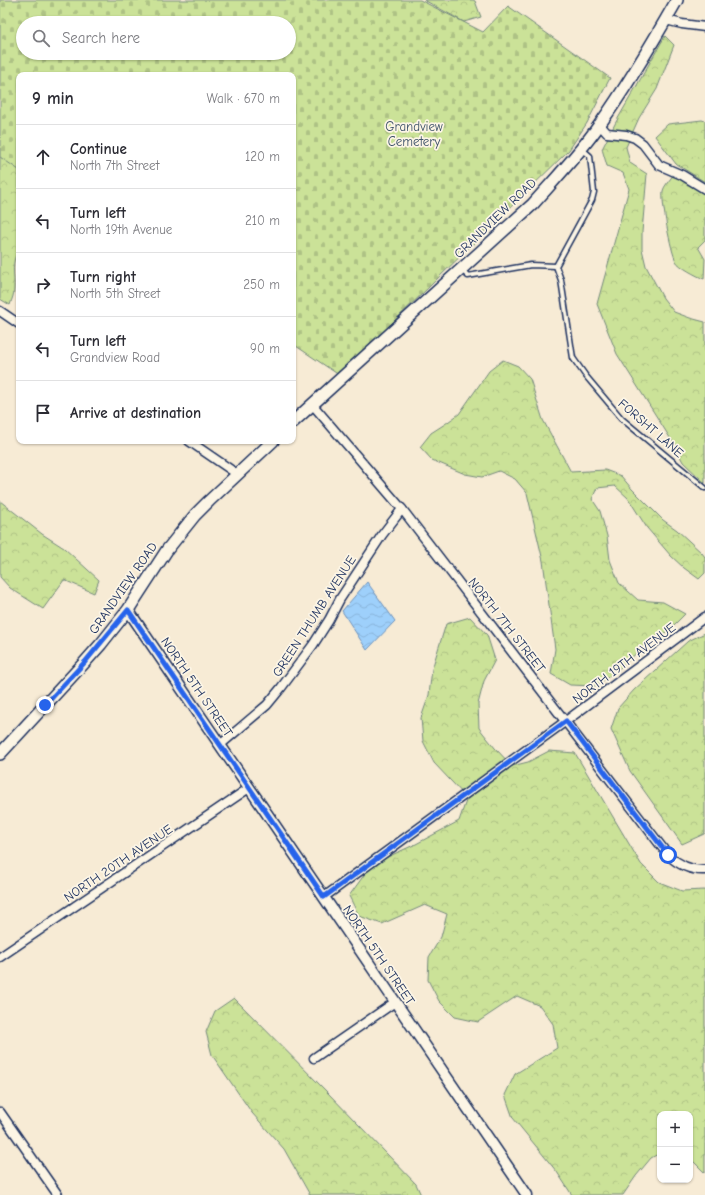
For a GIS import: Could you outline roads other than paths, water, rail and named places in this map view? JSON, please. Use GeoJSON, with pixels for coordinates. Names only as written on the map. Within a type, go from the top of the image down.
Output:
{"type":"FeatureCollection","features":[{"type":"Feature","properties":{"kind":"main road","name":"GRANDVIEW ROAD"},"geometry":{"type":"LineString","coordinates":[[296,419],[533,204],[600,125],[678,0]]}},
{"type":"Feature","properties":{"kind":"main road","name":"GRANDVIEW ROAD"},"geometry":{"type":"LineString","coordinates":[[0,754],[85,662],[128,610],[181,531],[209,500],[270,444]]}},
{"type":"Feature","properties":{"kind":"street"},"geometry":{"type":"LineString","coordinates":[[666,20],[705,27]]}},
{"type":"Feature","properties":{"kind":"street"},"geometry":{"type":"LineString","coordinates":[[600,125],[607,133],[626,134],[635,138],[643,144],[658,165],[682,175],[705,189]]}},
{"type":"Feature","properties":{"kind":"street"},"geometry":{"type":"LineString","coordinates":[[0,311],[16,322]]}},
{"type":"Feature","properties":{"kind":"street","name":"NORTH 7TH STREET"},"geometry":{"type":"LineString","coordinates":[[312,404],[402,509],[668,855],[677,863],[686,868],[705,870]]}},
{"type":"Feature","properties":{"kind":"street"},"geometry":{"type":"LineString","coordinates":[[193,444],[237,474]]}},
{"type":"Feature","properties":{"kind":"street","name":"GREEN THUMB AVENUE"},"geometry":{"type":"LineString","coordinates":[[220,745],[267,704],[281,688],[321,632],[340,599],[382,535],[402,509]]}},
{"type":"Feature","properties":{"kind":"street","name":"NORTH 5TH STREET"},"geometry":{"type":"LineString","coordinates":[[128,610],[527,1195]]}},
{"type":"Feature","properties":{"kind":"street","name":"NORTH 19TH AVENUE"},"geometry":{"type":"LineString","coordinates":[[324,897],[566,721],[705,616]]}},
{"type":"Feature","properties":{"kind":"street","name":"NORTH 20TH AVENUE"},"geometry":{"type":"LineString","coordinates":[[0,957],[249,788]]}},
{"type":"Feature","properties":{"kind":"street"},"geometry":{"type":"LineString","coordinates":[[314,1058],[395,1002]]}},
{"type":"Feature","properties":{"kind":"street"},"geometry":{"type":"LineString","coordinates":[[0,1112],[58,1195]]}},
{"type":"Feature","properties":{"kind":"lane"},"geometry":{"type":"LineString","coordinates":[[462,269],[468,276],[531,265],[556,266],[592,200],[594,192],[590,156],[582,148]]}},
{"type":"Feature","properties":{"kind":"lane","name":"FORSHT LANE"},"geometry":{"type":"LineString","coordinates":[[556,266],[561,280],[573,358],[585,375],[622,419],[705,488]]}},
{"type":"Feature","properties":{"kind":"water"},"geometry":{"type":"Polygon","coordinates":[[[367,582],[395,621],[367,650],[342,611],[367,582]]]}},
{"type":"Feature","properties":{"kind":"park label","name":"Grandview Cemetery"},"geometry":{"type":"Point","coordinates":[414,134]}}]}
